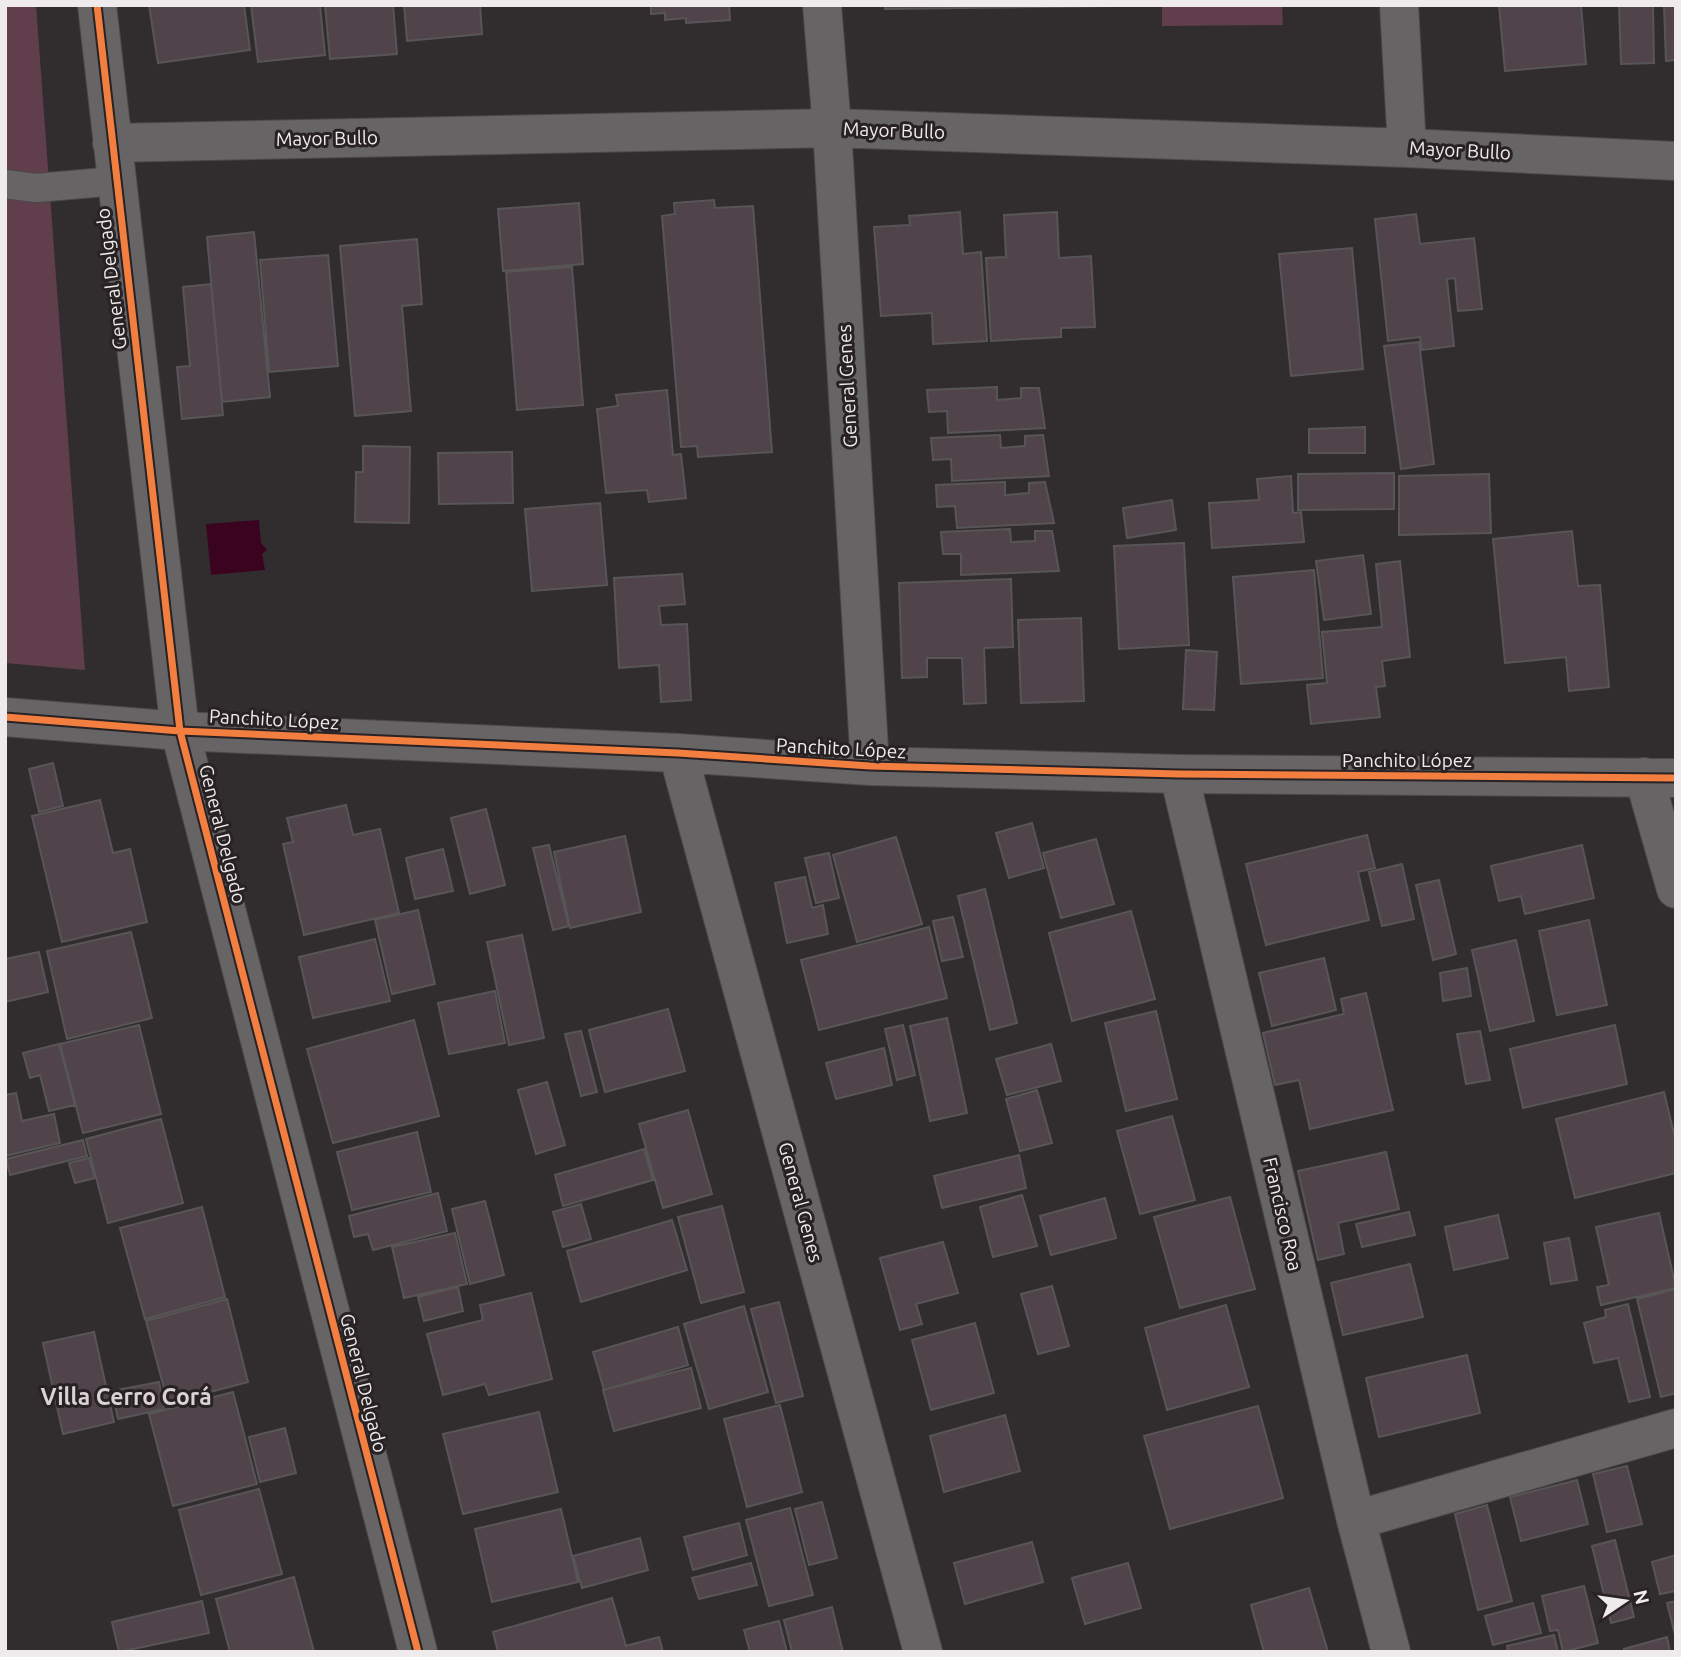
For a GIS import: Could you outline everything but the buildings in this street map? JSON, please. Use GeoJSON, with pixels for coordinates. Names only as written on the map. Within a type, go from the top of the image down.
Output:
{"type":"FeatureCollection","features":[{"type":"Feature","properties":{"kind":"street","name":"General Delgado"},"geometry":{"type":"LineString","coordinates":[[97,5],[180,731],[418,1652]]}},
{"type":"Feature","properties":{"kind":"street","name":"General Genes"},"geometry":{"type":"LineString","coordinates":[[822,5],[832,128],[870,766]]}},
{"type":"Feature","properties":{"kind":"street"},"geometry":{"type":"LineString","coordinates":[[1399,5],[1408,148]]}},
{"type":"Feature","properties":{"kind":"street","name":"Mayor Bullo"},"geometry":{"type":"LineString","coordinates":[[111,143],[832,128],[1408,148],[1676,161]]}},
{"type":"Feature","properties":{"kind":"street","name":"Panchito López"},"geometry":{"type":"LineString","coordinates":[[5,717],[180,731],[678,753],[870,766],[1179,774],[1660,778]]}},
{"type":"Feature","properties":{"kind":"street","name":"General Genes"},"geometry":{"type":"LineString","coordinates":[[678,753],[923,1652]]}},
{"type":"Feature","properties":{"kind":"street","name":"Francisco Roa"},"geometry":{"type":"LineString","coordinates":[[1179,774],[1356,1520],[1391,1652]]}},
{"type":"Feature","properties":{"kind":"street"},"geometry":{"type":"LineString","coordinates":[[1660,778],[1676,889]]}},
{"type":"Feature","properties":{"kind":"street"},"geometry":{"type":"LineString","coordinates":[[1356,1520],[1676,1428]]}},
{"type":"Feature","properties":{"kind":"lane"},"geometry":{"type":"LineString","coordinates":[[5,184],[36,188],[116,181]]}},
{"type":"Feature","properties":{"kind":"shaded area"},"geometry":{"type":"Polygon","coordinates":[[[5,5],[36,5],[85,670],[5,663],[5,5]]]}},
{"type":"Feature","properties":{"kind":"shaded area"},"geometry":{"type":"Polygon","coordinates":[[[1162,5],[1282,5],[1283,25],[1162,26],[1162,5]]]}},
{"type":"Feature","properties":{"kind":"shaded area"},"geometry":{"type":"Polygon","coordinates":[[[259,520],[261,543],[267,550],[262,554],[265,570],[211,575],[206,524],[259,520]]]}},
{"type":"Feature","properties":{"kind":"cycle path"},"geometry":{"type":"LineString","coordinates":[[97,5],[180,731],[418,1652]]}},
{"type":"Feature","properties":{"kind":"cycle path"},"geometry":{"type":"LineString","coordinates":[[5,717],[180,731],[678,753],[870,766],[1179,774],[1676,778]]}},
{"type":"Feature","properties":{"kind":"district","name":"Villa Cerro Corá"},"geometry":{"type":"Point","coordinates":[126,1397]}}]}
